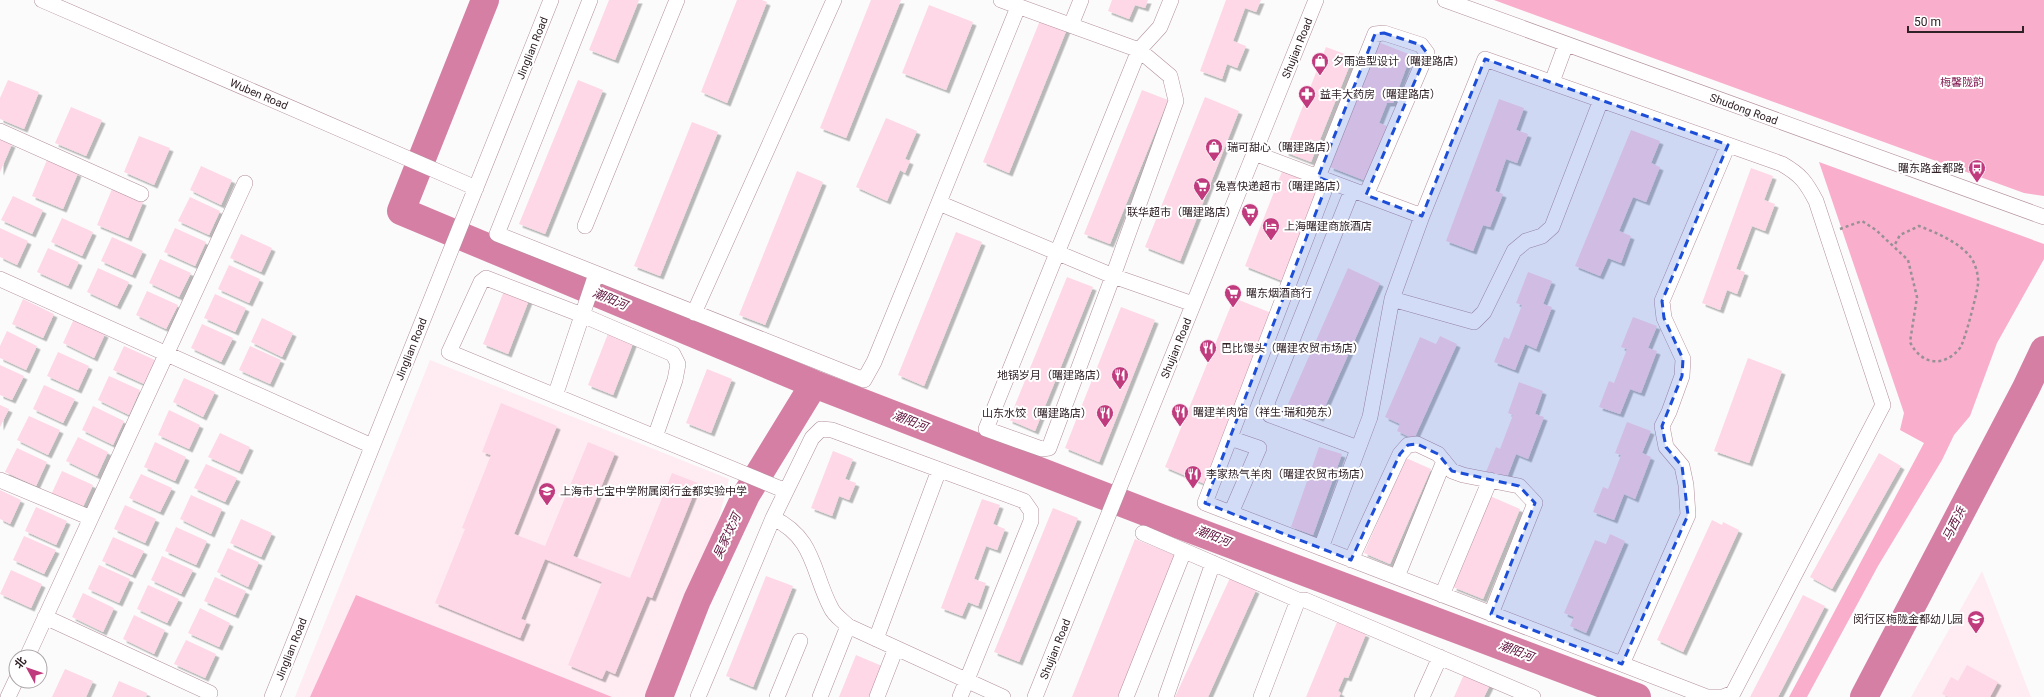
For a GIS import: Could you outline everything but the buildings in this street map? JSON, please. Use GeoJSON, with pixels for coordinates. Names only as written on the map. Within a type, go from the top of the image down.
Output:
{"type":"FeatureCollection","features":[{"type":"Feature","properties":{"kind":"street","name":"Wuben Road"},"geometry":{"type":"LineString","coordinates":[[42,0],[476,188]]}},
{"type":"Feature","properties":{"kind":"street","name":"Jinglian Road"},"geometry":{"type":"LineString","coordinates":[[272,697],[551,0]]}},
{"type":"Feature","properties":{"kind":"street"},"geometry":{"type":"LineString","coordinates":[[590,0],[497,234],[864,380],[874,362],[1018,6]]}},
{"type":"Feature","properties":{"kind":"street"},"geometry":{"type":"LineString","coordinates":[[585,226],[676,0]]}},
{"type":"Feature","properties":{"kind":"street"},"geometry":{"type":"LineString","coordinates":[[694,313],[834,0]]}},
{"type":"Feature","properties":{"kind":"street"},"geometry":{"type":"LineString","coordinates":[[1001,0],[1139,50],[1170,76],[1176,101],[1114,276],[1049,448],[1042,449],[986,429],[1139,50],[1160,27],[1170,0]]}},
{"type":"Feature","properties":{"kind":"street"},"geometry":{"type":"LineString","coordinates":[[1071,25],[1081,0]]}},
{"type":"Feature","properties":{"kind":"street","name":"Shujian Road"},"geometry":{"type":"LineString","coordinates":[[1035,697],[1316,0]]}},
{"type":"Feature","properties":{"kind":"street","name":"Shudong Road"},"geometry":{"type":"LineString","coordinates":[[1445,0],[2044,217]]}},
{"type":"Feature","properties":{"kind":"street"},"geometry":{"type":"LineString","coordinates":[[1321,548],[1370,417],[1392,299],[1422,216],[1486,59],[1782,164],[1796,172],[1807,183],[1813,195],[1883,405],[1733,693],[1723,697],[1707,697],[1351,560],[1205,503],[1230,438],[1375,34],[1384,33],[1421,45],[1427,53],[1359,193],[1267,403],[1270,414],[1358,448]]}},
{"type":"Feature","properties":{"kind":"street"},"geometry":{"type":"LineString","coordinates":[[1552,82],[1566,44]]}},
{"type":"Feature","properties":{"kind":"street"},"geometry":{"type":"LineString","coordinates":[[1392,299],[1474,322],[1484,312],[1514,251],[1526,241],[1542,236],[1552,227],[1601,100]]}},
{"type":"Feature","properties":{"kind":"street"},"geometry":{"type":"LineString","coordinates":[[0,131],[141,194]]}},
{"type":"Feature","properties":{"kind":"street"},"geometry":{"type":"LineString","coordinates":[[1622,664],[1688,515],[1686,485],[1682,466],[1666,447],[1662,426],[1669,412],[1682,376],[1683,359],[1664,318],[1662,301],[1728,145]]}},
{"type":"Feature","properties":{"kind":"street"},"geometry":{"type":"LineString","coordinates":[[1254,153],[1422,216]]}},
{"type":"Feature","properties":{"kind":"street"},"geometry":{"type":"LineString","coordinates":[[31,649],[245,183]]}},
{"type":"Feature","properties":{"kind":"street"},"geometry":{"type":"LineString","coordinates":[[939,203],[1114,276],[1194,304]]}},
{"type":"Feature","properties":{"kind":"street"},"geometry":{"type":"LineString","coordinates":[[555,396],[596,274]]}},
{"type":"Feature","properties":{"kind":"street"},"geometry":{"type":"LineString","coordinates":[[654,437],[675,380],[678,364],[673,354],[583,313],[486,278],[481,282],[449,352],[654,437],[786,491]]}},
{"type":"Feature","properties":{"kind":"street"},"geometry":{"type":"LineString","coordinates":[[0,279],[372,446]]}},
{"type":"Feature","properties":{"kind":"street"},"geometry":{"type":"LineString","coordinates":[[698,697],[773,518],[812,438],[821,429],[832,430],[1024,501],[1031,511],[1031,521],[960,697]]}},
{"type":"Feature","properties":{"kind":"street"},"geometry":{"type":"LineString","coordinates":[[1230,438],[1259,448],[1231,513]]}},
{"type":"Feature","properties":{"kind":"street"},"geometry":{"type":"LineString","coordinates":[[1351,560],[1400,454],[1408,445],[1417,444],[1438,454],[1452,471],[1463,475],[1519,486],[1535,503],[1491,614]]}},
{"type":"Feature","properties":{"kind":"street"},"geometry":{"type":"LineString","coordinates":[[1396,577],[1444,461]]}},
{"type":"Feature","properties":{"kind":"street"},"geometry":{"type":"LineString","coordinates":[[876,639],[939,470]]}},
{"type":"Feature","properties":{"kind":"street"},"geometry":{"type":"LineString","coordinates":[[0,480],[90,518]]}},
{"type":"Feature","properties":{"kind":"street"},"geometry":{"type":"LineString","coordinates":[[1442,595],[1490,480]]}},
{"type":"Feature","properties":{"kind":"street"},"geometry":{"type":"LineString","coordinates":[[773,518],[784,523],[801,538],[811,554],[831,610],[848,626],[1003,697]]}},
{"type":"Feature","properties":{"kind":"street"},"geometry":{"type":"LineString","coordinates":[[1143,533],[1298,600],[1305,600],[1533,697]]}},
{"type":"Feature","properties":{"kind":"street"},"geometry":{"type":"LineString","coordinates":[[1126,697],[1184,551]]}},
{"type":"Feature","properties":{"kind":"street"},"geometry":{"type":"LineString","coordinates":[[1166,697],[1213,563]]}},
{"type":"Feature","properties":{"kind":"street"},"geometry":{"type":"LineString","coordinates":[[1261,697],[1298,600]]}},
{"type":"Feature","properties":{"kind":"street"},"geometry":{"type":"LineString","coordinates":[[45,617],[210,693]]}},
{"type":"Feature","properties":{"kind":"street"},"geometry":{"type":"LineString","coordinates":[[820,697],[848,626]]}},
{"type":"Feature","properties":{"kind":"street"},"geometry":{"type":"LineString","coordinates":[[777,697],[800,641]]}},
{"type":"Feature","properties":{"kind":"street"},"geometry":{"type":"LineString","coordinates":[[878,697],[896,648]]}},
{"type":"Feature","properties":{"kind":"street"},"geometry":{"type":"LineString","coordinates":[[1422,697],[1440,657]]}},
{"type":"Feature","properties":{"kind":"path"},"geometry":{"type":"LineString","coordinates":[[1827,234],[1862,221],[1876,230],[1908,260],[1918,297],[1910,342],[1920,356],[1927,360],[1934,363],[1944,361],[1952,356],[1961,346],[1978,282],[1976,268],[1969,255],[1958,246],[1941,234],[1919,226],[1900,235],[1894,246]]}},
{"type":"Feature","properties":{"kind":"highlighted area"},"geometry":{"type":"Polygon","coordinates":[[[1384,33],[1421,45],[1427,53],[1366,195],[1422,216],[1485,59],[1728,145],[1662,301],[1664,318],[1683,359],[1682,376],[1662,426],[1666,447],[1682,466],[1688,515],[1622,664],[1491,614],[1535,503],[1519,486],[1452,471],[1438,454],[1417,444],[1408,445],[1400,454],[1351,560],[1205,503],[1328,181],[1318,177],[1375,34],[1384,33]]]}},
{"type":"Feature","properties":{"kind":"shaded area","name":"上海市七宝中学附属闵行金都实验中学"},"geometry":{"type":"Polygon","coordinates":[[[430,360],[729,479],[715,533],[647,697],[295,697],[430,360]]]}},
{"type":"Feature","properties":{"kind":"shaded area","name":"闵行区梅陇金都幼儿园"},"geometry":{"type":"Polygon","coordinates":[[[1982,571],[2031,697],[1911,697],[1982,571]]]}},
{"type":"Feature","properties":{"kind":"green space","name":"梅馨陇韵"},"geometry":{"type":"Polygon","coordinates":[[[1494,0],[2044,0],[2044,196],[2024,193],[1494,0]]]}},
{"type":"Feature","properties":{"kind":"green space"},"geometry":{"type":"Polygon","coordinates":[[[1819,162],[2044,244],[2044,259],[1997,343],[1970,416],[1954,435],[1942,460],[1878,566],[1807,697],[1789,697],[1924,443],[1900,430],[1904,413],[1819,162]]]}},
{"type":"Feature","properties":{"kind":"green space"},"geometry":{"type":"Polygon","coordinates":[[[356,595],[612,697],[310,697],[356,595]]]}},
{"type":"Feature","properties":{"kind":"waterway","name":"潮阳河"},"geometry":{"type":"LineString","coordinates":[[485,0],[401,211],[814,384],[1161,518],[1637,697]]}},
{"type":"Feature","properties":{"kind":"waterway","name":"马西浜"},"geometry":{"type":"LineString","coordinates":[[1864,697],[2026,388],[2044,350]]}},
{"type":"Feature","properties":{"kind":"waterway","name":"吴家坟河"},"geometry":{"type":"LineString","coordinates":[[659,697],[697,600],[746,495],[814,384]]}},
{"type":"Feature","properties":{"kind":"place","name":"夕雨造型设计（曙建路店）"},"geometry":{"type":"Point","coordinates":[1320,76]}},
{"type":"Feature","properties":{"kind":"place","name":"益丰大药房（曙建路店）"},"geometry":{"type":"Point","coordinates":[1307,109]}},
{"type":"Feature","properties":{"kind":"place","name":"瑞可甜心（曙建路店）"},"geometry":{"type":"Point","coordinates":[1214,162]}},
{"type":"Feature","properties":{"kind":"place","name":"曙东路金都路"},"geometry":{"type":"Point","coordinates":[1977,183]}},
{"type":"Feature","properties":{"kind":"place","name":"兔喜快递超市（曙建路店）"},"geometry":{"type":"Point","coordinates":[1202,201]}},
{"type":"Feature","properties":{"kind":"place","name":"联华超市（曙建路店）"},"geometry":{"type":"Point","coordinates":[1250,227]}},
{"type":"Feature","properties":{"kind":"place","name":"上海曙建商旅酒店"},"geometry":{"type":"Point","coordinates":[1271,241]}},
{"type":"Feature","properties":{"kind":"place","name":"曙东烟酒商行"},"geometry":{"type":"Point","coordinates":[1233,308]}},
{"type":"Feature","properties":{"kind":"place","name":"巴比馒头（曙建农贸市场店）"},"geometry":{"type":"Point","coordinates":[1208,363]}},
{"type":"Feature","properties":{"kind":"place","name":"地锅岁月（曙建路店）"},"geometry":{"type":"Point","coordinates":[1120,390]}},
{"type":"Feature","properties":{"kind":"place","name":"曙建羊肉馆（祥生·瑞和苑东）"},"geometry":{"type":"Point","coordinates":[1180,427]}},
{"type":"Feature","properties":{"kind":"place","name":"山东水饺（曙建路店）"},"geometry":{"type":"Point","coordinates":[1105,428]}},
{"type":"Feature","properties":{"kind":"place","name":"李家热气羊肉（曙建农贸市场店）"},"geometry":{"type":"Point","coordinates":[1193,489]}},
{"type":"Feature","properties":{"kind":"place","name":"上海市七宝中学附属闵行金都实验中学"},"geometry":{"type":"Point","coordinates":[547,506]}},
{"type":"Feature","properties":{"kind":"place","name":"闵行区梅陇金都幼儿园"},"geometry":{"type":"Point","coordinates":[1976,634]}}]}
